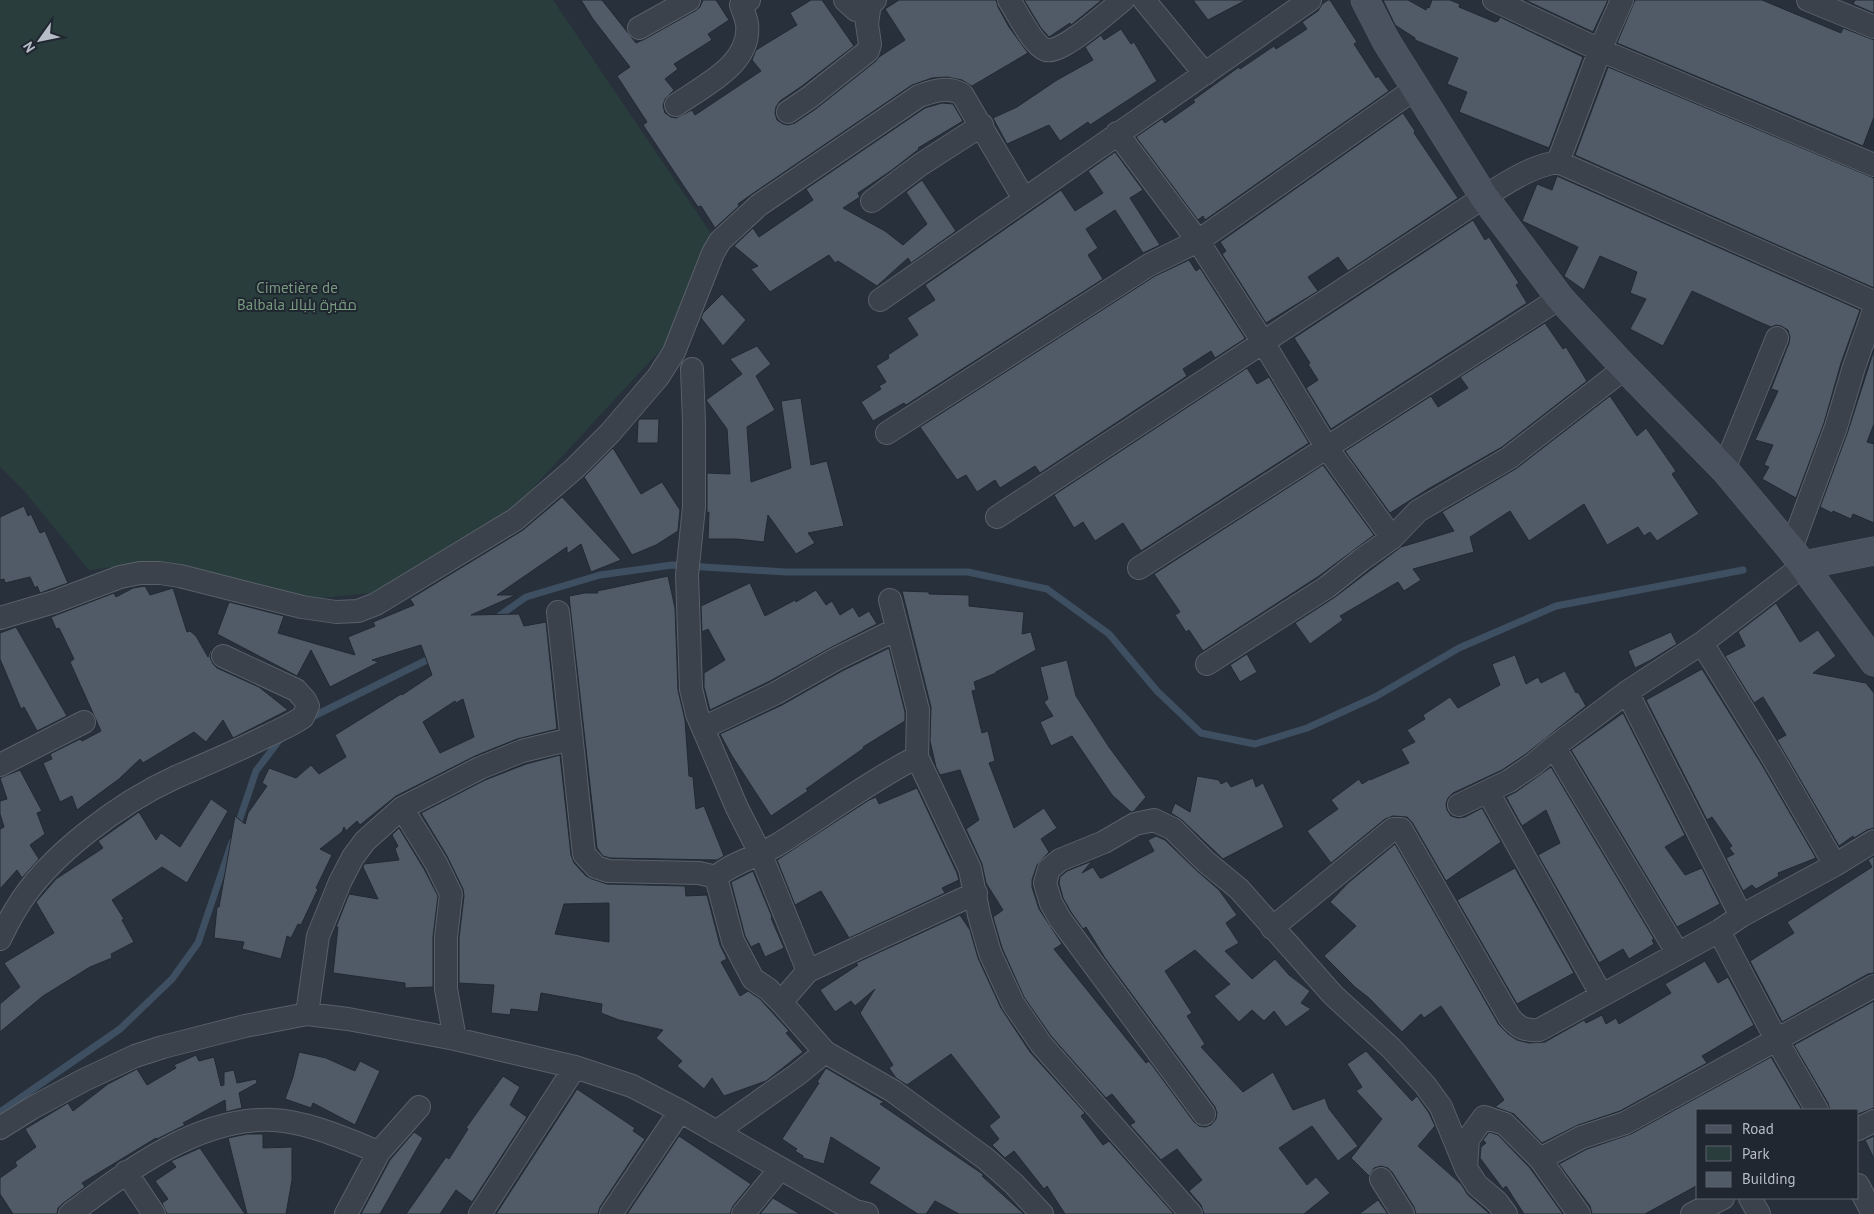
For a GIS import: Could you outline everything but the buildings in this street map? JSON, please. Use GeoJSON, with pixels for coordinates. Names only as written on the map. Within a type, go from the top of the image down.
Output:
{"type":"FeatureCollection","features":[{"type":"Feature","properties":{"kind":"street"},"geometry":{"type":"LineString","coordinates":[[639,28],[689,0]]}},
{"type":"Feature","properties":{"kind":"street"},"geometry":{"type":"LineString","coordinates":[[845,0],[856,10],[860,10],[873,2]]}},
{"type":"Feature","properties":{"kind":"street"},"geometry":{"type":"LineString","coordinates":[[1009,0],[1039,45],[1046,50],[1054,50],[1073,39],[1123,0]]}},
{"type":"Feature","properties":{"kind":"street"},"geometry":{"type":"LineString","coordinates":[[1144,0],[1205,74]]}},
{"type":"Feature","properties":{"kind":"street"},"geometry":{"type":"LineString","coordinates":[[880,300],[1310,0]]}},
{"type":"Feature","properties":{"kind":"street"},"geometry":{"type":"LineString","coordinates":[[1366,0],[1386,41],[1484,197],[1560,298],[1625,368],[1724,469],[1797,557],[1874,662]]}},
{"type":"Feature","properties":{"kind":"street"},"geometry":{"type":"LineString","coordinates":[[1494,0],[1600,50],[1874,165]]}},
{"type":"Feature","properties":{"kind":"street"},"geometry":{"type":"LineString","coordinates":[[1558,162],[1600,50],[1622,0]]}},
{"type":"Feature","properties":{"kind":"street"},"geometry":{"type":"LineString","coordinates":[[1808,0],[1874,27]]}},
{"type":"Feature","properties":{"kind":"street"},"geometry":{"type":"LineString","coordinates":[[676,104],[721,74],[740,56],[747,38],[747,23],[742,2]]}},
{"type":"Feature","properties":{"kind":"street"},"geometry":{"type":"LineString","coordinates":[[788,112],[810,98],[868,50],[870,44],[867,24],[873,2]]}},
{"type":"Feature","properties":{"kind":"street"},"geometry":{"type":"LineString","coordinates":[[887,432],[1149,265],[1198,241],[1416,88]]}},
{"type":"Feature","properties":{"kind":"street"},"geometry":{"type":"LineString","coordinates":[[0,618],[54,602],[120,577],[140,572],[180,576],[302,607],[336,612],[358,610],[376,604],[516,519],[574,469],[610,433],[658,378],[674,352],[713,253],[720,241],[759,204],[919,96],[933,91],[952,89],[962,94],[1024,199]]}},
{"type":"Feature","properties":{"kind":"street"},"geometry":{"type":"LineString","coordinates":[[872,201],[920,165],[982,125]]}},
{"type":"Feature","properties":{"kind":"street"},"geometry":{"type":"LineString","coordinates":[[1117,133],[1198,241],[1263,342],[1327,448],[1392,538]]}},
{"type":"Feature","properties":{"kind":"street"},"geometry":{"type":"LineString","coordinates":[[997,517],[1484,197],[1531,170],[1546,164],[1558,162],[1874,302]]}},
{"type":"Feature","properties":{"kind":"street"},"geometry":{"type":"LineString","coordinates":[[1138,568],[1560,298]]}},
{"type":"Feature","properties":{"kind":"street"},"geometry":{"type":"LineString","coordinates":[[1459,805],[1509,781],[1627,692],[1702,643],[1797,557],[1854,367],[1874,310]]}},
{"type":"Feature","properties":{"kind":"street"},"geometry":{"type":"LineString","coordinates":[[1724,469],[1777,338]]}},
{"type":"Feature","properties":{"kind":"street"},"geometry":{"type":"LineString","coordinates":[[1207,664],[1327,587],[1392,538],[1418,511],[1510,458],[1625,368]]}},
{"type":"Feature","properties":{"kind":"street"},"geometry":{"type":"LineString","coordinates":[[692,369],[694,507],[688,566],[691,689],[702,728],[737,808],[761,854],[808,971]]}},
{"type":"Feature","properties":{"kind":"street"},"geometry":{"type":"LineString","coordinates":[[1797,557],[1874,552]]}},
{"type":"Feature","properties":{"kind":"street"},"geometry":{"type":"LineString","coordinates":[[890,600],[918,710],[917,757],[970,869],[979,915],[990,953],[1013,1003],[1042,1044],[1191,1214]]}},
{"type":"Feature","properties":{"kind":"street"},"geometry":{"type":"LineString","coordinates":[[558,612],[584,854],[596,867],[608,870],[699,872],[716,877],[736,864],[761,854],[809,826],[891,770],[917,757]]}},
{"type":"Feature","properties":{"kind":"street"},"geometry":{"type":"LineString","coordinates":[[702,728],[776,693],[836,659],[897,629]]}},
{"type":"Feature","properties":{"kind":"street"},"geometry":{"type":"LineString","coordinates":[[1702,643],[1773,758],[1835,865]]}},
{"type":"Feature","properties":{"kind":"street"},"geometry":{"type":"LineString","coordinates":[[0,939],[16,908],[34,883],[81,837],[150,790],[232,754],[303,717],[308,706],[296,690],[224,656]]}},
{"type":"Feature","properties":{"kind":"street"},"geometry":{"type":"LineString","coordinates":[[1627,692],[1741,916]]}},
{"type":"Feature","properties":{"kind":"street"},"geometry":{"type":"LineString","coordinates":[[0,765],[84,722]]}},
{"type":"Feature","properties":{"kind":"street"},"geometry":{"type":"LineString","coordinates":[[307,1014],[318,936],[340,882],[353,857],[366,840],[402,808],[480,768],[522,751],[571,738]]}},
{"type":"Feature","properties":{"kind":"street"},"geometry":{"type":"LineString","coordinates":[[1554,747],[1677,952]]}},
{"type":"Feature","properties":{"kind":"street"},"geometry":{"type":"LineString","coordinates":[[1488,792],[1601,994]]}},
{"type":"Feature","properties":{"kind":"street"},"geometry":{"type":"LineString","coordinates":[[402,808],[436,863],[451,894],[446,937],[446,989],[455,1039]]}},
{"type":"Feature","properties":{"kind":"street"},"geometry":{"type":"LineString","coordinates":[[1204,1114],[1060,919],[1051,903],[1044,883],[1049,869],[1060,860],[1104,842],[1135,824],[1154,820],[1174,829],[1205,861],[1239,889],[1333,995],[1391,1048],[1425,1085],[1440,1107],[1466,1168],[1477,1185],[1497,1202],[1506,1214]]}},
{"type":"Feature","properties":{"kind":"street"},"geometry":{"type":"LineString","coordinates":[[1272,928],[1393,829],[1401,829],[1510,1018],[1516,1025],[1526,1031],[1543,1028],[1677,952],[1719,931],[1741,916],[1835,865],[1874,840]]}},
{"type":"Feature","properties":{"kind":"street"},"geometry":{"type":"LineString","coordinates":[[716,877],[733,941],[753,979],[768,989],[781,1002],[825,1052],[893,1091],[986,1159],[1014,1184],[1042,1214]]}},
{"type":"Feature","properties":{"kind":"street"},"geometry":{"type":"LineString","coordinates":[[781,1002],[808,971],[976,893]]}},
{"type":"Feature","properties":{"kind":"street"},"geometry":{"type":"LineString","coordinates":[[1719,931],[1776,1039],[1816,1109]]}},
{"type":"Feature","properties":{"kind":"street"},"geometry":{"type":"LineString","coordinates":[[1540,1159],[1582,1137],[1625,1123],[1874,986]]}},
{"type":"Feature","properties":{"kind":"street"},"geometry":{"type":"LineString","coordinates":[[0,1128],[75,1085],[135,1056],[245,1026],[307,1014],[348,1019],[455,1039],[575,1066],[632,1086],[680,1111],[855,1211],[867,1214]]}},
{"type":"Feature","properties":{"kind":"street"},"geometry":{"type":"LineString","coordinates":[[716,1132],[798,1074],[825,1052]]}},
{"type":"Feature","properties":{"kind":"street"},"geometry":{"type":"LineString","coordinates":[[480,1214],[575,1066]]}},
{"type":"Feature","properties":{"kind":"street"},"geometry":{"type":"LineString","coordinates":[[346,1214],[379,1152],[419,1108]]}},
{"type":"Feature","properties":{"kind":"street"},"geometry":{"type":"LineString","coordinates":[[611,1214],[680,1111]]}},
{"type":"Feature","properties":{"kind":"street"},"geometry":{"type":"LineString","coordinates":[[1466,1168],[1468,1139],[1484,1117],[1505,1124],[1540,1159],[1579,1214]]}},
{"type":"Feature","properties":{"kind":"street"},"geometry":{"type":"LineString","coordinates":[[70,1214],[126,1172],[211,1129],[244,1120],[275,1120],[297,1124],[322,1130],[379,1152]]}},
{"type":"Feature","properties":{"kind":"street"},"geometry":{"type":"LineString","coordinates":[[1859,1128],[1874,1121]]}},
{"type":"Feature","properties":{"kind":"street"},"geometry":{"type":"LineString","coordinates":[[743,1214],[780,1169]]}},
{"type":"Feature","properties":{"kind":"street"},"geometry":{"type":"LineString","coordinates":[[126,1172],[154,1214]]}},
{"type":"Feature","properties":{"kind":"street"},"geometry":{"type":"LineString","coordinates":[[1381,1178],[1403,1214]]}},
{"type":"Feature","properties":{"kind":"street"},"geometry":{"type":"LineString","coordinates":[[1859,1187],[1874,1214]]}},
{"type":"Feature","properties":{"kind":"street"},"geometry":{"type":"LineString","coordinates":[[1692,1214],[1721,1199]]}},
{"type":"Feature","properties":{"kind":"street"},"geometry":{"type":"LineString","coordinates":[[1750,1199],[1758,1214]]}},
{"type":"Feature","properties":{"kind":"green space","name":"Cimetière de Balbala مقبرة بلبالا"},"geometry":{"type":"Polygon","coordinates":[[[0,0],[553,0],[710,232],[701,306],[519,503],[389,591],[283,602],[155,562],[89,570],[25,492],[0,467],[0,0]]]}},
{"type":"Feature","properties":{"kind":"waterway"},"geometry":{"type":"LineString","coordinates":[[495,619],[526,597],[600,575],[672,565],[786,572],[968,572],[1047,589],[1109,634],[1157,691],[1201,733],[1255,744],[1307,728],[1375,697],[1459,648],[1556,606],[1743,570]]}},
{"type":"Feature","properties":{"kind":"waterway"},"geometry":{"type":"LineString","coordinates":[[308,719],[435,656]]}},
{"type":"Feature","properties":{"kind":"waterway"},"geometry":{"type":"LineString","coordinates":[[237,827],[256,771],[281,738]]}},
{"type":"Feature","properties":{"kind":"waterway"},"geometry":{"type":"LineString","coordinates":[[0,1112],[120,1029],[172,979],[198,943],[232,842]]}}]}
